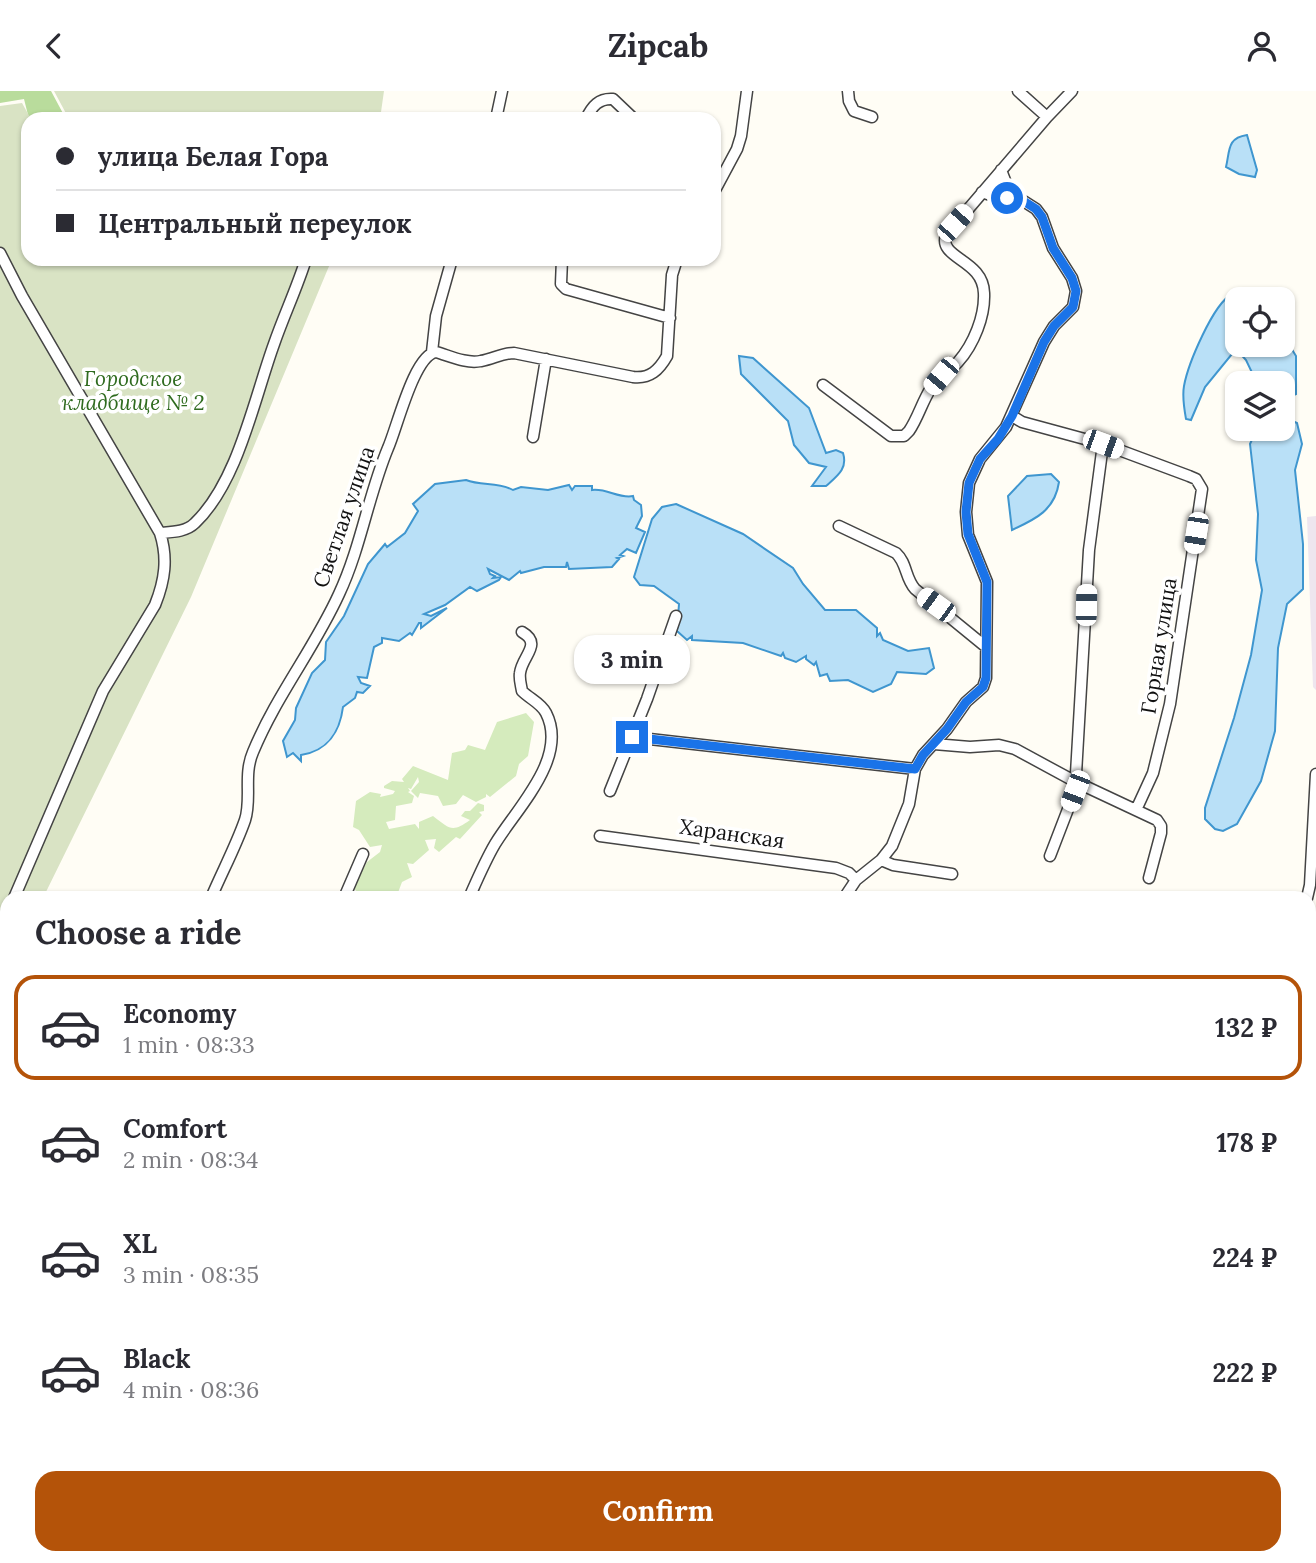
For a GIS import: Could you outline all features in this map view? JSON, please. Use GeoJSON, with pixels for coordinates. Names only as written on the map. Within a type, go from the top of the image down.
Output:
{"type":"FeatureCollection","features":[{"type":"Feature","properties":{"kind":"street"},"geometry":{"type":"LineString","coordinates":[[498,112],[502,91]]}},
{"type":"Feature","properties":{"kind":"street"},"geometry":{"type":"LineString","coordinates":[[721,175],[737,149],[747,91]]}},
{"type":"Feature","properties":{"kind":"street"},"geometry":{"type":"LineString","coordinates":[[848,91],[854,111],[872,117]]}},
{"type":"Feature","properties":{"kind":"street"},"geometry":{"type":"LineString","coordinates":[[1018,91],[1047,117]]}},
{"type":"Feature","properties":{"kind":"street"},"geometry":{"type":"LineString","coordinates":[[823,385],[891,436],[904,436],[909,431],[931,388],[958,362],[970,345],[979,322],[984,293],[980,277],[968,263],[950,253],[944,240],[955,223],[1072,91]]}},
{"type":"Feature","properties":{"kind":"street"},"geometry":{"type":"LineString","coordinates":[[591,112],[597,102],[605,98],[613,99],[627,112]]}},
{"type":"Feature","properties":{"kind":"street"},"geometry":{"type":"LineString","coordinates":[[849,891],[856,880],[881,860],[892,846],[909,804],[915,769],[923,755],[947,729],[966,702],[983,687],[986,678],[987,582],[968,534],[966,512],[969,483],[980,459],[998,439],[1012,416],[1044,342],[1054,326],[1073,307],[1076,291],[1072,278],[1053,248],[1042,217],[1036,209],[1014,195],[1001,170]]}},
{"type":"Feature","properties":{"kind":"street"},"geometry":{"type":"LineString","coordinates":[[982,192],[999,198],[1014,195]]}},
{"type":"Feature","properties":{"kind":"street"},"geometry":{"type":"LineString","coordinates":[[0,254],[160,533],[165,549],[165,570],[155,605],[103,691],[17,891]]}},
{"type":"Feature","properties":{"kind":"street"},"geometry":{"type":"LineString","coordinates":[[160,533],[179,531],[196,522],[222,485],[250,419],[274,343],[303,266]]}},
{"type":"Feature","properties":{"kind":"street"},"geometry":{"type":"LineString","coordinates":[[451,266],[436,316],[432,352],[478,362],[505,353],[633,377],[649,376],[662,365],[667,356],[675,266]]}},
{"type":"Feature","properties":{"kind":"street"},"geometry":{"type":"LineString","coordinates":[[562,266],[561,284],[566,289],[670,318]]}},
{"type":"Feature","properties":{"kind":"street","name":"Светлая улица"},"geometry":{"type":"LineString","coordinates":[[214,891],[246,818],[247,775],[252,754],[276,703],[304,660],[345,581],[364,526],[379,469],[415,374],[426,356],[432,352]]}},
{"type":"Feature","properties":{"kind":"street"},"geometry":{"type":"LineString","coordinates":[[533,437],[546,359]]}},
{"type":"Feature","properties":{"kind":"street"},"geometry":{"type":"LineString","coordinates":[[1012,416],[1023,422],[1103,444],[1088,558],[1075,791],[1050,856]]}},
{"type":"Feature","properties":{"kind":"street","name":"Горная улица"},"geometry":{"type":"LineString","coordinates":[[1103,444],[1189,476],[1199,483],[1201,496],[1170,704],[1153,773],[1136,810]]}},
{"type":"Feature","properties":{"kind":"street"},"geometry":{"type":"LineString","coordinates":[[839,526],[896,553],[915,589],[986,647]]}},
{"type":"Feature","properties":{"kind":"street"},"geometry":{"type":"LineString","coordinates":[[610,791],[676,616]]}},
{"type":"Feature","properties":{"kind":"street"},"geometry":{"type":"LineString","coordinates":[[472,891],[496,842],[534,790],[545,767],[550,746],[548,715],[541,705],[522,691],[520,673],[533,643],[530,636],[522,632]]}},
{"type":"Feature","properties":{"kind":"street"},"geometry":{"type":"LineString","coordinates":[[632,737],[915,769]]}},
{"type":"Feature","properties":{"kind":"street"},"geometry":{"type":"LineString","coordinates":[[934,744],[970,747],[999,745],[1015,749],[1076,782],[1157,820],[1162,830],[1149,878]]}},
{"type":"Feature","properties":{"kind":"street"},"geometry":{"type":"LineString","coordinates":[[1309,891],[1316,774]]}},
{"type":"Feature","properties":{"kind":"street","name":"Харанская"},"geometry":{"type":"LineString","coordinates":[[600,835],[836,868],[849,873],[856,880]]}},
{"type":"Feature","properties":{"kind":"street"},"geometry":{"type":"LineString","coordinates":[[347,891],[363,854]]}},
{"type":"Feature","properties":{"kind":"street"},"geometry":{"type":"LineString","coordinates":[[881,860],[893,865],[951,874]]}},
{"type":"Feature","properties":{"kind":"shaded area"},"geometry":{"type":"Polygon","coordinates":[[[1316,516],[1316,690],[1313,687],[1307,517],[1316,516]]]}},
{"type":"Feature","properties":{"kind":"green space"},"geometry":{"type":"Polygon","coordinates":[[[0,91],[51,91],[62,112],[27,112],[24,99],[0,103],[0,91]]]}},
{"type":"Feature","properties":{"kind":"green space"},"geometry":{"type":"Polygon","coordinates":[[[54,91],[384,91],[381,112],[65,112],[54,91]]]}},
{"type":"Feature","properties":{"kind":"green space","name":"Городское кладбище № 2"},"geometry":{"type":"Polygon","coordinates":[[[22,103],[27,112],[21,112],[21,266],[329,266],[191,597],[46,891],[0,891],[0,106],[22,103]]]}},
{"type":"Feature","properties":{"kind":"green space"},"geometry":{"type":"Polygon","coordinates":[[[526,713],[534,722],[528,756],[519,764],[516,776],[490,797],[486,794],[486,797],[476,802],[463,795],[456,804],[443,806],[438,796],[420,793],[418,798],[411,791],[419,782],[418,777],[411,789],[408,788],[408,792],[414,796],[412,803],[396,806],[395,820],[386,822],[389,829],[415,824],[419,829],[419,822],[433,816],[451,828],[459,827],[470,820],[461,816],[478,803],[484,805],[484,811],[479,812],[482,815],[460,839],[456,837],[439,852],[434,848],[436,839],[425,840],[429,850],[413,864],[407,863],[412,877],[402,882],[399,891],[356,891],[353,888],[367,862],[380,852],[382,845],[370,847],[359,830],[353,827],[356,801],[370,792],[381,794],[380,797],[393,794],[395,791],[384,786],[392,781],[404,782],[402,779],[413,766],[448,780],[452,753],[465,750],[468,745],[485,750],[497,722],[526,713]]]}},
{"type":"Feature","properties":{"kind":"water"},"geometry":{"type":"Polygon","coordinates":[[[1247,135],[1257,170],[1255,177],[1239,174],[1226,167],[1233,142],[1247,135]]]}},
{"type":"Feature","properties":{"kind":"water"},"geometry":{"type":"Polygon","coordinates":[[[1225,300],[1225,357],[1229,357],[1205,387],[1191,420],[1186,419],[1183,390],[1186,376],[1202,335],[1225,300]]]}},
{"type":"Feature","properties":{"kind":"water"},"geometry":{"type":"Polygon","coordinates":[[[1295,354],[1296,394],[1295,371],[1251,371],[1243,357],[1295,357],[1295,354]]]}},
{"type":"Feature","properties":{"kind":"water"},"geometry":{"type":"Polygon","coordinates":[[[739,356],[753,358],[809,408],[826,453],[836,450],[843,453],[843,468],[826,486],[812,486],[826,467],[809,463],[794,445],[788,421],[741,374],[739,356]]]}},
{"type":"Feature","properties":{"kind":"water"},"geometry":{"type":"Polygon","coordinates":[[[1295,422],[1297,423],[1302,444],[1295,470],[1303,544],[1303,589],[1287,604],[1278,648],[1275,731],[1261,781],[1237,824],[1223,831],[1215,829],[1205,819],[1205,808],[1251,655],[1262,590],[1256,560],[1258,514],[1251,441],[1295,441],[1295,422]]]}},
{"type":"Feature","properties":{"kind":"water"},"geometry":{"type":"Polygon","coordinates":[[[1051,474],[1059,482],[1049,507],[1012,530],[1008,496],[1027,476],[1051,474]]]}},
{"type":"Feature","properties":{"kind":"water"},"geometry":{"type":"Polygon","coordinates":[[[466,480],[513,490],[521,487],[548,490],[569,485],[572,490],[575,486],[592,486],[592,490],[633,496],[641,505],[642,516],[636,528],[645,532],[636,553],[627,549],[612,567],[569,569],[567,562],[566,567],[520,571],[509,580],[488,569],[490,574],[495,576],[493,578],[501,577],[499,580],[477,591],[470,587],[445,605],[424,614],[431,616],[447,608],[421,628],[419,623],[412,635],[410,633],[399,641],[382,638],[382,643],[374,647],[367,678],[358,677],[361,683],[370,686],[363,693],[357,692],[355,698],[343,707],[336,732],[331,739],[319,749],[301,755],[301,761],[293,753],[287,757],[283,741],[295,720],[296,708],[312,673],[325,660],[326,642],[344,616],[368,564],[385,544],[387,547],[405,533],[418,511],[413,504],[435,484],[466,480]]]}},
{"type":"Feature","properties":{"kind":"water"},"geometry":{"type":"Polygon","coordinates":[[[676,504],[743,534],[793,568],[825,610],[856,610],[877,628],[877,636],[880,633],[883,640],[908,651],[929,648],[934,668],[926,674],[897,672],[891,684],[873,692],[848,680],[830,681],[827,674],[820,676],[816,662],[814,665],[806,656],[796,662],[785,658],[783,653],[781,656],[743,643],[692,640],[692,636],[687,640],[677,631],[679,604],[654,586],[640,585],[634,577],[652,519],[662,507],[676,504]]]}},
{"type":"Feature","properties":{"kind":"route"},"geometry":{"type":"LineString","coordinates":[[632,737],[639,740],[915,769],[923,755],[947,729],[966,702],[983,687],[986,678],[987,582],[968,534],[966,512],[969,483],[980,459],[998,439],[1012,416],[1048,335],[1073,307],[1076,299],[1072,278],[1053,248],[1042,217],[1028,202],[1014,195],[1007,198]]}}]}
